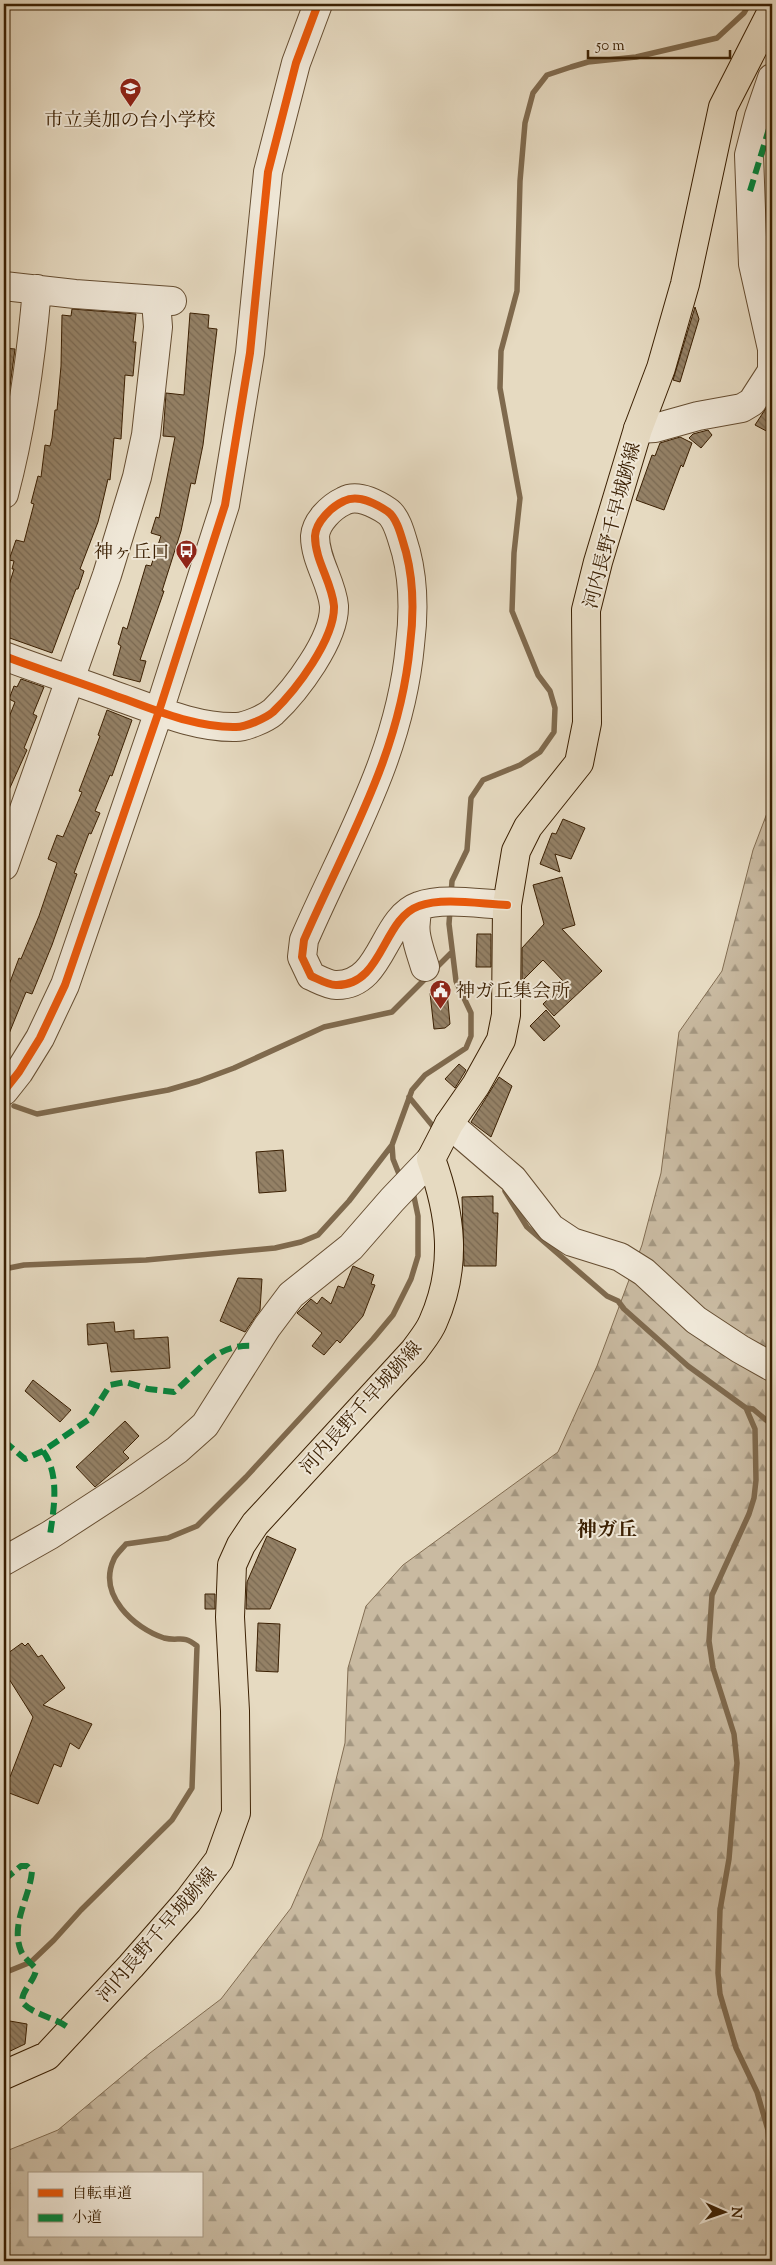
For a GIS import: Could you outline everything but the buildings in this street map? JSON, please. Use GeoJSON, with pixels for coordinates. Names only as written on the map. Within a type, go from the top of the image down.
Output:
{"type":"FeatureCollection","features":[{"type":"Feature","properties":{"kind":"main road","name":"河内長野千早城跡線"},"geometry":{"type":"LineString","coordinates":[[4,2076],[46,2056],[131,1966],[188,1901],[219,1860],[236,1813],[235,1711],[230,1617],[232,1565],[241,1545],[255,1524],[414,1351],[433,1322],[446,1285],[450,1233],[443,1192],[431,1159],[448,1124],[476,1085],[501,1040],[506,1015],[500,905],[516,851],[528,827],[578,763],[587,723],[586,610],[598,562],[638,429],[661,368],[684,284],[723,107],[772,12]]}},
{"type":"Feature","properties":{"kind":"street"},"geometry":{"type":"LineString","coordinates":[[4,1091],[19,1072],[40,1038],[65,986],[159,711],[225,506],[250,353],[268,172],[296,63],[318,4]]}},
{"type":"Feature","properties":{"kind":"street"},"geometry":{"type":"LineString","coordinates":[[638,429],[655,428],[698,416],[742,408],[752,402],[772,371],[772,349],[753,264],[749,155],[759,116],[772,78]]}},
{"type":"Feature","properties":{"kind":"street"},"geometry":{"type":"LineString","coordinates":[[4,286],[164,301],[158,327],[146,435],[123,526],[4,866]]}},
{"type":"Feature","properties":{"kind":"street"},"geometry":{"type":"LineString","coordinates":[[4,494],[15,454],[29,368],[37,290]]}},
{"type":"Feature","properties":{"kind":"street"},"geometry":{"type":"LineString","coordinates":[[4,656],[159,711],[211,726],[239,728],[271,714],[307,672],[329,632],[334,606],[319,560],[315,534],[326,514],[346,500],[370,501],[391,513],[402,538],[410,570],[414,611],[408,672],[391,743],[354,835],[304,940],[302,957],[311,976],[335,985],[352,983],[370,969],[406,913],[428,904],[500,905]]}},
{"type":"Feature","properties":{"kind":"street"},"geometry":{"type":"LineString","coordinates":[[425,967],[414,932],[414,920],[428,904]]}},
{"type":"Feature","properties":{"kind":"street"},"geometry":{"type":"LineString","coordinates":[[448,1124],[513,1179],[551,1228],[572,1242],[620,1257],[644,1272],[696,1320],[740,1349],[772,1366]]}},
{"type":"Feature","properties":{"kind":"street"},"geometry":{"type":"LineString","coordinates":[[4,1561],[133,1481],[177,1450],[205,1425],[267,1327],[291,1294],[351,1247],[431,1159]]}},
{"type":"Feature","properties":{"kind":"green space"},"geometry":{"type":"Polygon","coordinates":[[[772,800],[772,2261],[4,2261],[4,2152],[58,2130],[150,2053],[221,1999],[291,1908],[322,1837],[345,1743],[348,1668],[366,1606],[403,1565],[558,1452],[597,1366],[642,1245],[661,1173],[679,1032],[722,971],[753,850],[772,800]]]}},
{"type":"Feature","properties":{"kind":"waterway"},"geometry":{"type":"LineString","coordinates":[[451,895],[452,881],[467,850],[471,798],[483,780],[520,765],[540,752],[554,732],[555,708],[550,691],[538,675],[512,611],[514,553],[520,498],[500,388],[501,351],[517,291],[520,181],[525,123],[533,93],[547,75],[571,67],[588,62],[636,57],[717,38],[744,13],[749,4]]}},
{"type":"Feature","properties":{"kind":"waterway"},"geometry":{"type":"LineString","coordinates":[[4,1269],[24,1265],[146,1260],[275,1248],[301,1242],[318,1235],[349,1201],[392,1145],[412,1090],[425,1075],[466,1048],[471,1036],[471,1013],[456,981],[449,924],[450,910]]}},
{"type":"Feature","properties":{"kind":"waterway"},"geometry":{"type":"LineString","coordinates":[[14,1106],[37,1114],[168,1090],[199,1081],[234,1068],[324,1027],[392,1012],[451,953]]}},
{"type":"Feature","properties":{"kind":"waterway"},"geometry":{"type":"LineString","coordinates":[[409,1097],[436,1130]]}},
{"type":"Feature","properties":{"kind":"waterway"},"geometry":{"type":"LineString","coordinates":[[392,1145],[393,1159],[399,1174]]}},
{"type":"Feature","properties":{"kind":"waterway"},"geometry":{"type":"LineString","coordinates":[[505,1191],[527,1227],[607,1296],[618,1301],[624,1309],[688,1366],[746,1408],[755,1429],[756,1480],[754,1498],[749,1514],[712,1595],[709,1641],[713,1668],[734,1734],[737,1763],[729,1859],[720,1910],[718,1973],[720,1994],[736,2048],[757,2092],[768,2130],[772,2183]]}},
{"type":"Feature","properties":{"kind":"waterway"},"geometry":{"type":"LineString","coordinates":[[4,1973],[31,1962],[54,1940],[81,1910],[172,1820],[192,1788],[197,1646],[188,1640],[169,1639],[153,1633],[141,1626],[121,1608],[114,1597],[110,1585],[110,1572],[115,1557],[126,1544],[168,1538],[197,1526],[246,1477],[393,1315],[411,1279],[418,1256],[418,1216],[413,1192]]}},
{"type":"Feature","properties":{"kind":"waterway"},"geometry":{"type":"LineString","coordinates":[[746,1408],[753,1409],[772,1425]]}},
{"type":"Feature","properties":{"kind":"marked path"},"geometry":{"type":"LineString","coordinates":[[750,191],[772,119]]}},
{"type":"Feature","properties":{"kind":"marked path"},"geometry":{"type":"LineString","coordinates":[[4,1441],[25,1459],[43,1451],[88,1420],[110,1385],[125,1382],[148,1389],[174,1392],[219,1353],[241,1346],[255,1346]]}},
{"type":"Feature","properties":{"kind":"marked path"},"geometry":{"type":"LineString","coordinates":[[43,1451],[52,1470],[54,1481],[54,1503],[50,1535]]}},
{"type":"Feature","properties":{"kind":"marked path"},"geometry":{"type":"LineString","coordinates":[[4,1880],[21,1866],[27,1866],[32,1871],[31,1881],[19,1921],[18,1941],[21,1951],[36,1969],[24,1993],[22,2002],[27,2007],[59,2022],[71,2030]]}},
{"type":"Feature","properties":{"kind":"cycle path"},"geometry":{"type":"LineString","coordinates":[[4,1091],[19,1072],[40,1038],[65,985],[159,711],[225,505],[250,353],[268,172],[296,63],[318,4]]}},
{"type":"Feature","properties":{"kind":"cycle path"},"geometry":{"type":"LineString","coordinates":[[4,656],[190,721],[236,727],[256,722],[273,712],[303,677],[321,648],[333,619],[333,597],[320,563],[316,545],[315,536],[318,525],[329,511],[349,499],[366,500],[377,505],[391,514],[397,524],[411,575],[412,621],[404,685],[395,724],[383,761],[354,832],[304,940],[302,957],[311,976],[333,985],[352,982],[364,975],[373,964],[397,924],[407,913],[419,906],[428,903],[450,901],[507,905]]}},
{"type":"Feature","properties":{"kind":"place","name":"市立美加の台小学校"},"geometry":{"type":"Point","coordinates":[130,107]}},
{"type":"Feature","properties":{"kind":"place","name":"神ヶ丘口"},"geometry":{"type":"Point","coordinates":[186,570]}},
{"type":"Feature","properties":{"kind":"place","name":"神ガ丘集会所"},"geometry":{"type":"Point","coordinates":[440,1009]}},
{"type":"Feature","properties":{"kind":"district","name":"神ガ丘"},"geometry":{"type":"Point","coordinates":[607,1529]}}]}
